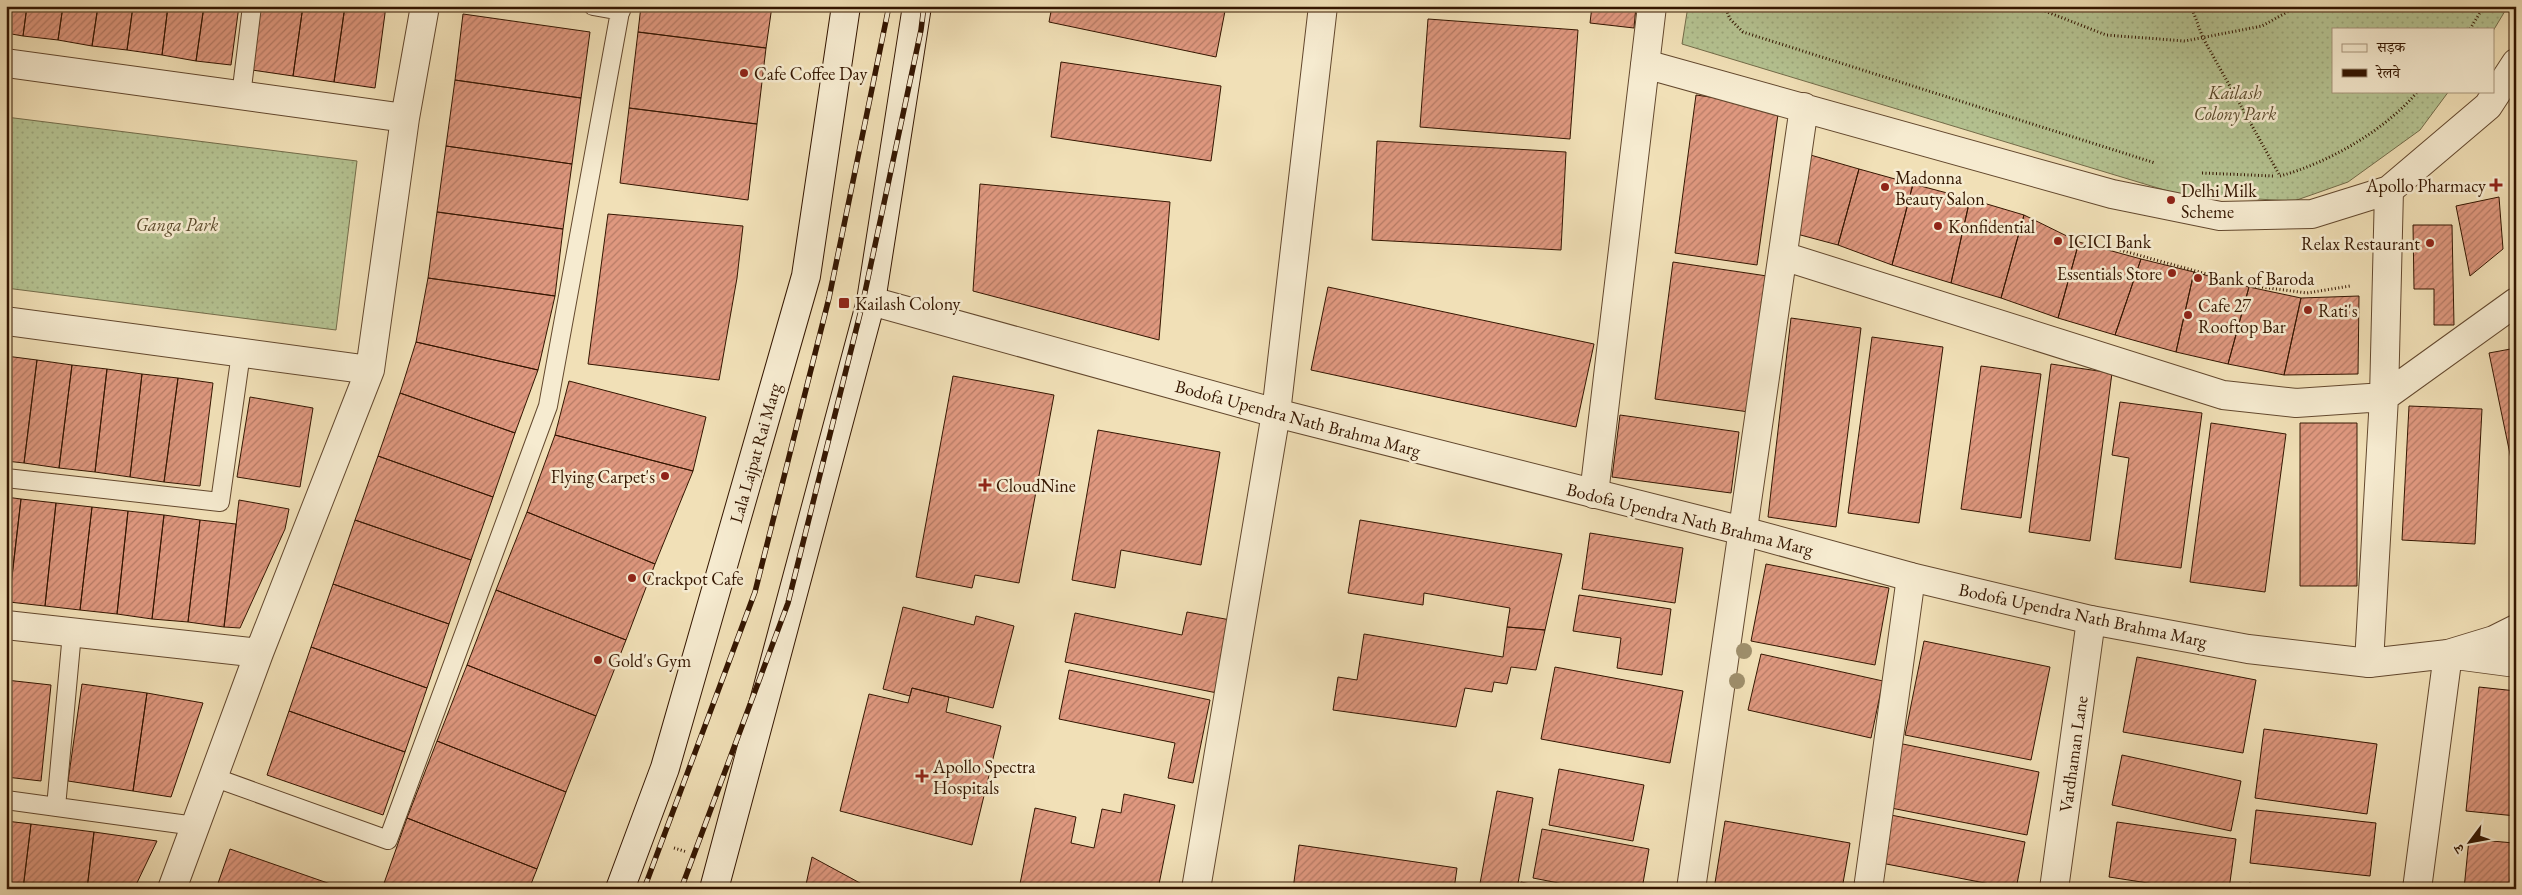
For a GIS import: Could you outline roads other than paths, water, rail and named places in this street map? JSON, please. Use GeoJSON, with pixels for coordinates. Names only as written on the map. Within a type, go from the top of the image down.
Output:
{"type":"FeatureCollection","features":[{"type":"Feature","properties":{"kind":"street"},"geometry":{"type":"LineString","coordinates":[[172,889],[259,653],[370,370],[405,118],[425,6]]}},
{"type":"Feature","properties":{"kind":"street","name":"Lala Lajpat Rai Marg"},"geometry":{"type":"LineString","coordinates":[[620,889],[665,768],[806,276],[846,6]]}},
{"type":"Feature","properties":{"kind":"street"},"geometry":{"type":"LineString","coordinates":[[714,889],[871,302],[917,6]]}},
{"type":"Feature","properties":{"kind":"street"},"geometry":{"type":"LineString","coordinates":[[1196,889],[1276,413],[1323,6]]}},
{"type":"Feature","properties":{"kind":"street"},"geometry":{"type":"LineString","coordinates":[[1594,494],[1652,6]]}},
{"type":"Feature","properties":{"kind":"street"},"geometry":{"type":"LineString","coordinates":[[6,63],[405,118]]}},
{"type":"Feature","properties":{"kind":"street"},"geometry":{"type":"LineString","coordinates":[[1645,64],[2112,194],[2220,216],[2312,214],[2389,190],[2488,106],[2516,63]]}},
{"type":"Feature","properties":{"kind":"street"},"geometry":{"type":"LineString","coordinates":[[1691,889],[1804,107]]}},
{"type":"Feature","properties":{"kind":"street"},"geometry":{"type":"LineString","coordinates":[[2369,663],[2384,397],[2389,190]]}},
{"type":"Feature","properties":{"kind":"street"},"geometry":{"type":"LineString","coordinates":[[1783,256],[2223,395],[2296,403],[2384,397],[2516,302]]}},
{"type":"Feature","properties":{"kind":"street","name":"Bodofa Upendra Nath Brahma Marg"},"geometry":{"type":"LineString","coordinates":[[871,302],[1276,413],[1743,531],[1911,577],[2091,620],[2248,649],[2369,663],[2448,654],[2494,640],[2516,629]]}},
{"type":"Feature","properties":{"kind":"street"},"geometry":{"type":"LineString","coordinates":[[6,321],[370,370]]}},
{"type":"Feature","properties":{"kind":"street"},"geometry":{"type":"LineString","coordinates":[[1868,889],[1911,577]]}},
{"type":"Feature","properties":{"kind":"street","name":"Vardhaman Lane"},"geometry":{"type":"LineString","coordinates":[[2054,889],[2091,620]]}},
{"type":"Feature","properties":{"kind":"street"},"geometry":{"type":"LineString","coordinates":[[6,626],[259,653]]}},
{"type":"Feature","properties":{"kind":"street"},"geometry":{"type":"LineString","coordinates":[[2417,889],[2448,654],[2516,663]]}},
{"type":"Feature","properties":{"kind":"lane"},"geometry":{"type":"LineString","coordinates":[[241,96],[252,6]]}},
{"type":"Feature","properties":{"kind":"lane"},"geometry":{"type":"LineString","coordinates":[[213,776],[388,840],[548,406],[621,8],[593,6]]}},
{"type":"Feature","properties":{"kind":"lane"},"geometry":{"type":"LineString","coordinates":[[6,478],[220,502],[241,353]]}},
{"type":"Feature","properties":{"kind":"lane"},"geometry":{"type":"LineString","coordinates":[[56,807],[72,632]]}},
{"type":"Feature","properties":{"kind":"lane"},"geometry":{"type":"LineString","coordinates":[[6,800],[195,826]]}},
{"type":"Feature","properties":{"kind":"railway"},"geometry":{"type":"LineString","coordinates":[[644,889],[755,592],[829,298],[889,6]]}},
{"type":"Feature","properties":{"kind":"railway"},"geometry":{"type":"LineString","coordinates":[[681,889],[788,603],[862,306],[921,30],[924,6]]}},
{"type":"Feature","properties":{"kind":"place","name":"Cafe Coffee Day"},"geometry":{"type":"Point","coordinates":[744,73]}},
{"type":"Feature","properties":{"kind":"place","name":"Apollo Pharmacy"},"geometry":{"type":"Point","coordinates":[2496,185]}},
{"type":"Feature","properties":{"kind":"place","name":"Madonna Beauty Salon"},"geometry":{"type":"Point","coordinates":[1885,187]}},
{"type":"Feature","properties":{"kind":"place","name":"Delhi Milk Scheme"},"geometry":{"type":"Point","coordinates":[2171,200]}},
{"type":"Feature","properties":{"kind":"place","name":"Konfidential"},"geometry":{"type":"Point","coordinates":[1938,226]}},
{"type":"Feature","properties":{"kind":"place","name":"ICICI Bank"},"geometry":{"type":"Point","coordinates":[2058,241]}},
{"type":"Feature","properties":{"kind":"place","name":"Relax Restaurant"},"geometry":{"type":"Point","coordinates":[2430,243]}},
{"type":"Feature","properties":{"kind":"place","name":"Essentials Store"},"geometry":{"type":"Point","coordinates":[2172,273]}},
{"type":"Feature","properties":{"kind":"place","name":"Bank of Baroda"},"geometry":{"type":"Point","coordinates":[2198,278]}},
{"type":"Feature","properties":{"kind":"place","name":"Kailash Colony"},"geometry":{"type":"Point","coordinates":[844,303]}},
{"type":"Feature","properties":{"kind":"place","name":"Rati's"},"geometry":{"type":"Point","coordinates":[2308,310]}},
{"type":"Feature","properties":{"kind":"place","name":"Cafe 27 Rooftop Bar"},"geometry":{"type":"Point","coordinates":[2188,315]}},
{"type":"Feature","properties":{"kind":"place","name":"Flying Carpet's"},"geometry":{"type":"Point","coordinates":[665,476]}},
{"type":"Feature","properties":{"kind":"place","name":"CloudNine"},"geometry":{"type":"Point","coordinates":[985,485]}},
{"type":"Feature","properties":{"kind":"place","name":"Crackpot Cafe"},"geometry":{"type":"Point","coordinates":[632,578]}},
{"type":"Feature","properties":{"kind":"place","name":"Gold's Gym"},"geometry":{"type":"Point","coordinates":[598,660]}},
{"type":"Feature","properties":{"kind":"place","name":"Apollo Spectra Hospitals"},"geometry":{"type":"Point","coordinates":[922,776]}},
{"type":"Feature","properties":{"kind":"park label","name":"Kailash Colony Park"},"geometry":{"type":"Point","coordinates":[2235,102]}},
{"type":"Feature","properties":{"kind":"park label","name":"Ganga Park"},"geometry":{"type":"Point","coordinates":[177,224]}}]}
